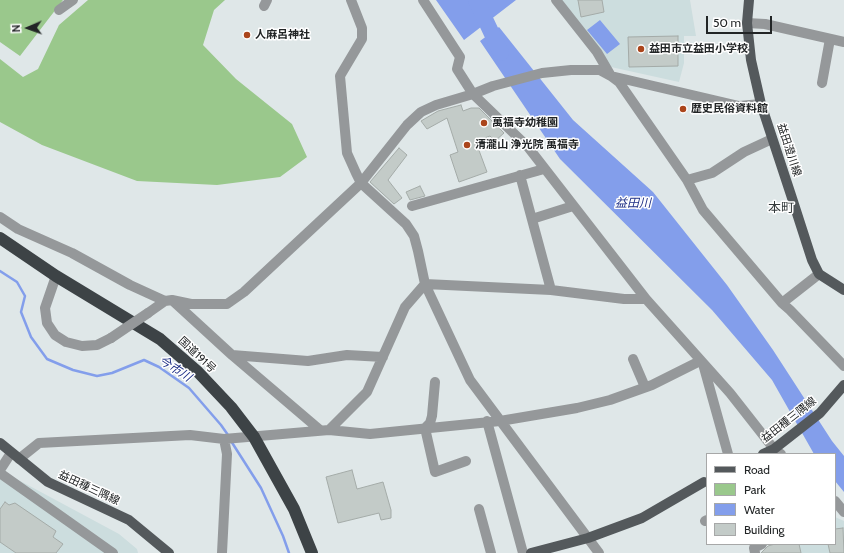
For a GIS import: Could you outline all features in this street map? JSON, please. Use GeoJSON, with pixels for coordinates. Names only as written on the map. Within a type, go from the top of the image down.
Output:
{"type":"FeatureCollection","features":[{"type":"Feature","properties":{"kind":"highway","name":"国道191号"},"geometry":{"type":"LineString","coordinates":[[0,238],[56,276],[160,339],[198,372],[231,407],[254,437],[294,508],[312,553]]}},
{"type":"Feature","properties":{"kind":"main road","name":"益田澄川線"},"geometry":{"type":"LineString","coordinates":[[749,0],[747,23],[751,60],[761,104],[812,260],[819,274]]}},
{"type":"Feature","properties":{"kind":"main road"},"geometry":{"type":"LineString","coordinates":[[819,274],[844,290]]}},
{"type":"Feature","properties":{"kind":"main road","name":"益田種三隅線"},"geometry":{"type":"LineString","coordinates":[[777,451],[820,412],[844,385]]}},
{"type":"Feature","properties":{"kind":"main road","name":"益田種三隅線"},"geometry":{"type":"LineString","coordinates":[[0,443],[48,482],[128,520],[170,553]]}},
{"type":"Feature","properties":{"kind":"main road"},"geometry":{"type":"LineString","coordinates":[[532,553],[588,538],[642,518],[706,482]]}},
{"type":"Feature","properties":{"kind":"street"},"geometry":{"type":"LineString","coordinates":[[59,10],[72,0]]}},
{"type":"Feature","properties":{"kind":"street"},"geometry":{"type":"LineString","coordinates":[[351,0],[362,28],[362,39],[340,76],[346,153],[361,183],[406,224],[414,236],[424,284],[470,380],[599,553]]}},
{"type":"Feature","properties":{"kind":"street"},"geometry":{"type":"LineString","coordinates":[[423,0],[460,57],[457,69],[473,94],[528,147],[646,298],[730,393],[777,451]]}},
{"type":"Feature","properties":{"kind":"street"},"geometry":{"type":"LineString","coordinates":[[556,0],[597,52],[611,76],[739,106],[761,104]]}},
{"type":"Feature","properties":{"kind":"street"},"geometry":{"type":"LineString","coordinates":[[747,23],[765,24],[844,42]]}},
{"type":"Feature","properties":{"kind":"street"},"geometry":{"type":"LineString","coordinates":[[822,83],[830,39]]}},
{"type":"Feature","properties":{"kind":"street"},"geometry":{"type":"LineString","coordinates":[[0,217],[18,229],[72,253],[130,285],[169,300],[191,304],[227,304],[244,292],[361,183],[407,126],[421,112],[436,105],[473,94],[493,86],[542,73],[571,70],[600,70],[619,82],[687,180],[703,210],[782,303],[844,366]]}},
{"type":"Feature","properties":{"kind":"street"},"geometry":{"type":"LineString","coordinates":[[687,180],[712,173],[744,152],[772,139]]}},
{"type":"Feature","properties":{"kind":"street"},"geometry":{"type":"LineString","coordinates":[[412,206],[544,169]]}},
{"type":"Feature","properties":{"kind":"street"},"geometry":{"type":"LineString","coordinates":[[520,175],[551,290]]}},
{"type":"Feature","properties":{"kind":"street"},"geometry":{"type":"LineString","coordinates":[[532,219],[573,206]]}},
{"type":"Feature","properties":{"kind":"street"},"geometry":{"type":"LineString","coordinates":[[782,303],[819,274]]}},
{"type":"Feature","properties":{"kind":"street"},"geometry":{"type":"LineString","coordinates":[[56,276],[45,308],[47,323],[55,335],[66,342],[82,346],[97,345],[111,338],[169,300]]}},
{"type":"Feature","properties":{"kind":"street"},"geometry":{"type":"LineString","coordinates":[[424,284],[551,290],[624,299],[646,298]]}},
{"type":"Feature","properties":{"kind":"street"},"geometry":{"type":"LineString","coordinates":[[325,430],[367,392],[406,307],[424,284]]}},
{"type":"Feature","properties":{"kind":"street"},"geometry":{"type":"LineString","coordinates":[[169,300],[232,356],[325,430]]}},
{"type":"Feature","properties":{"kind":"street"},"geometry":{"type":"LineString","coordinates":[[232,356],[308,361],[347,355],[384,357]]}},
{"type":"Feature","properties":{"kind":"street"},"geometry":{"type":"LineString","coordinates":[[633,359],[645,387]]}},
{"type":"Feature","properties":{"kind":"street"},"geometry":{"type":"LineString","coordinates":[[113,553],[0,471],[15,456],[39,443],[190,435],[224,439],[325,430],[370,434],[487,421],[500,421],[577,408],[610,400],[702,363]]}},
{"type":"Feature","properties":{"kind":"street"},"geometry":{"type":"LineString","coordinates":[[702,363],[724,445],[728,453]]}},
{"type":"Feature","properties":{"kind":"street"},"geometry":{"type":"LineString","coordinates":[[425,428],[430,423],[432,416],[435,382]]}},
{"type":"Feature","properties":{"kind":"street"},"geometry":{"type":"LineString","coordinates":[[487,421],[523,553]]}},
{"type":"Feature","properties":{"kind":"street"},"geometry":{"type":"LineString","coordinates":[[425,428],[435,472],[466,461]]}},
{"type":"Feature","properties":{"kind":"street"},"geometry":{"type":"LineString","coordinates":[[222,553],[227,454],[224,439]]}},
{"type":"Feature","properties":{"kind":"street"},"geometry":{"type":"LineString","coordinates":[[836,502],[844,512]]}},
{"type":"Feature","properties":{"kind":"street"},"geometry":{"type":"LineString","coordinates":[[479,509],[491,553]]}},
{"type":"Feature","properties":{"kind":"street"},"geometry":{"type":"LineString","coordinates":[[755,553],[754,548],[760,545]]}},
{"type":"Feature","properties":{"kind":"shaded area","name":"益田市立益田小学校"},"geometry":{"type":"Polygon","coordinates":[[[561,0],[690,0],[696,36],[684,36],[684,63],[679,82],[611,67],[561,0]]]}},
{"type":"Feature","properties":{"kind":"shaded area"},"geometry":{"type":"Polygon","coordinates":[[[0,466],[11,476],[119,534],[137,549],[138,553],[0,553],[0,466]]]}},
{"type":"Feature","properties":{"kind":"shaded area"},"geometry":{"type":"Polygon","coordinates":[[[836,517],[844,521],[844,553],[775,553],[772,545],[836,545],[836,517]]]}},
{"type":"Feature","properties":{"kind":"green space"},"geometry":{"type":"Polygon","coordinates":[[[0,0],[63,0],[20,56],[0,42],[0,0]]]}},
{"type":"Feature","properties":{"kind":"green space"},"geometry":{"type":"Polygon","coordinates":[[[88,0],[225,0],[214,10],[203,45],[236,79],[292,124],[307,157],[280,177],[217,185],[137,181],[42,145],[0,122],[0,59],[23,77],[38,69],[59,25],[88,0]]]}},
{"type":"Feature","properties":{"kind":"water"},"geometry":{"type":"Polygon","coordinates":[[[436,0],[516,0],[464,40],[436,0]]]}},
{"type":"Feature","properties":{"kind":"water"},"geometry":{"type":"Polygon","coordinates":[[[600,20],[620,44],[607,54],[587,30],[600,20]]]}},
{"type":"Feature","properties":{"kind":"water","name":"益田川"},"geometry":{"type":"Polygon","coordinates":[[[499,27],[573,120],[653,192],[727,285],[773,350],[832,441],[844,456],[844,492],[836,482],[836,453],[813,453],[772,380],[712,310],[560,159],[480,41],[499,27]]]}},
{"type":"Feature","properties":{"kind":"building"},"geometry":{"type":"Polygon","coordinates":[[[578,0],[602,0],[604,12],[581,17],[578,0]]]}},
{"type":"Feature","properties":{"kind":"building"},"geometry":{"type":"Polygon","coordinates":[[[678,36],[678,66],[629,67],[628,37],[678,36]]]}},
{"type":"Feature","properties":{"kind":"building"},"geometry":{"type":"Polygon","coordinates":[[[461,105],[463,111],[471,108],[479,108],[504,133],[495,141],[490,136],[479,140],[480,144],[477,145],[487,172],[459,182],[450,155],[458,152],[447,118],[427,129],[421,121],[438,111],[461,105]]]}},
{"type":"Feature","properties":{"kind":"building"},"geometry":{"type":"Polygon","coordinates":[[[399,148],[407,155],[388,180],[402,198],[394,204],[370,182],[399,148]]]}},
{"type":"Feature","properties":{"kind":"building"},"geometry":{"type":"Polygon","coordinates":[[[420,186],[425,196],[410,200],[406,192],[420,186]]]}},
{"type":"Feature","properties":{"kind":"building"},"geometry":{"type":"Polygon","coordinates":[[[352,470],[357,489],[383,482],[391,510],[391,518],[381,520],[379,513],[338,523],[326,477],[352,470]]]}},
{"type":"Feature","properties":{"kind":"building"},"geometry":{"type":"Polygon","coordinates":[[[5,502],[9,505],[15,503],[56,531],[53,537],[63,544],[56,553],[16,553],[0,542],[0,509],[5,502]]]}},
{"type":"Feature","properties":{"kind":"building"},"geometry":{"type":"Polygon","coordinates":[[[843,528],[844,553],[830,553],[828,545],[836,545],[836,529],[843,528]]]}},
{"type":"Feature","properties":{"kind":"building"},"geometry":{"type":"Polygon","coordinates":[[[799,545],[801,553],[761,553],[768,546],[799,545]]]}},
{"type":"Feature","properties":{"kind":"waterway","name":"益田川"},"geometry":{"type":"LineString","coordinates":[[476,0],[501,53]]}},
{"type":"Feature","properties":{"kind":"waterway","name":"今市川"},"geometry":{"type":"LineString","coordinates":[[0,271],[17,282],[25,296],[21,312],[31,337],[47,359],[73,370],[97,376],[112,373],[144,360],[159,367],[189,388],[228,435]]}},
{"type":"Feature","properties":{"kind":"waterway","name":"今市川"},"geometry":{"type":"LineString","coordinates":[[231,441],[261,488],[283,536],[289,553]]}},
{"type":"Feature","properties":{"kind":"place","name":"人麻呂神社"},"geometry":{"type":"Point","coordinates":[247,35]}},
{"type":"Feature","properties":{"kind":"place","name":"益田市立益田小学校"},"geometry":{"type":"Point","coordinates":[641,49]}},
{"type":"Feature","properties":{"kind":"place","name":"歴史民俗資料館"},"geometry":{"type":"Point","coordinates":[683,109]}},
{"type":"Feature","properties":{"kind":"place","name":"萬福寺幼稚園"},"geometry":{"type":"Point","coordinates":[484,123]}},
{"type":"Feature","properties":{"kind":"place","name":"清瀧山 浄光院 萬福寺"},"geometry":{"type":"Point","coordinates":[467,145]}},
{"type":"Feature","properties":{"kind":"district","name":"本町"},"geometry":{"type":"Point","coordinates":[781,208]}}]}
